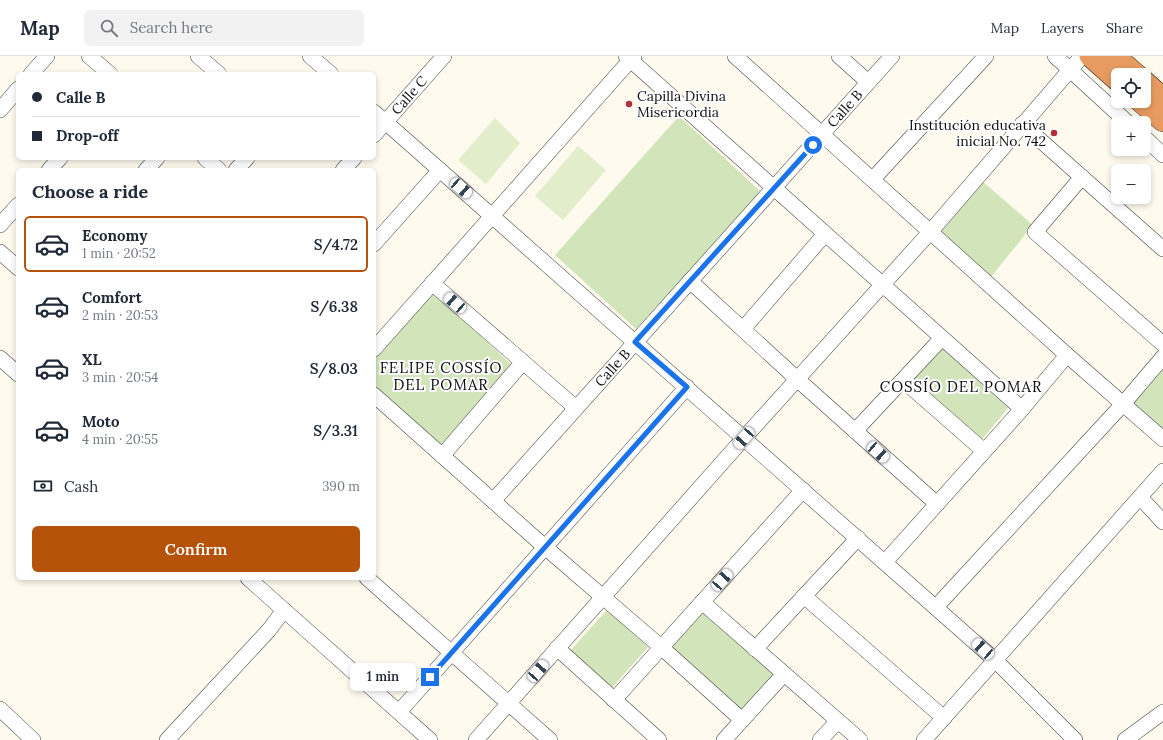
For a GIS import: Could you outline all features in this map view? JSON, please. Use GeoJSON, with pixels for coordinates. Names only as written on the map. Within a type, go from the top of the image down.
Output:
{"type":"FeatureCollection","features":[{"type":"Feature","properties":{"kind":"highway"},"geometry":{"type":"LineString","coordinates":[[1090,56],[1111,75]]}},
{"type":"Feature","properties":{"kind":"highway"},"geometry":{"type":"LineString","coordinates":[[1116,56],[1129,68]]}},
{"type":"Feature","properties":{"kind":"highway"},"geometry":{"type":"LineString","coordinates":[[1151,87],[1163,98]]}},
{"type":"Feature","properties":{"kind":"highway"},"geometry":{"type":"LineString","coordinates":[[1148,108],[1163,121]]}},
{"type":"Feature","properties":{"kind":"street"},"geometry":{"type":"LineString","coordinates":[[33,72],[47,56]]}},
{"type":"Feature","properties":{"kind":"street"},"geometry":{"type":"LineString","coordinates":[[89,56],[108,72]]}},
{"type":"Feature","properties":{"kind":"street"},"geometry":{"type":"LineString","coordinates":[[198,56],[217,72]]}},
{"type":"Feature","properties":{"kind":"street"},"geometry":{"type":"LineString","coordinates":[[310,56],[326,72]]}},
{"type":"Feature","properties":{"kind":"street"},"geometry":{"type":"LineString","coordinates":[[735,56],[1067,355],[1163,439]]}},
{"type":"Feature","properties":{"kind":"street"},"geometry":{"type":"LineString","coordinates":[[839,56],[868,82]]}},
{"type":"Feature","properties":{"kind":"street","name":"Calle B"},"geometry":{"type":"LineString","coordinates":[[494,501],[892,56]]}},
{"type":"Feature","properties":{"kind":"street"},"geometry":{"type":"LineString","coordinates":[[873,179],[986,56]]}},
{"type":"Feature","properties":{"kind":"street"},"geometry":{"type":"LineString","coordinates":[[1055,56],[1120,116]]}},
{"type":"Feature","properties":{"kind":"street"},"geometry":{"type":"LineString","coordinates":[[476,740],[744,438],[931,231],[1082,56]]}},
{"type":"Feature","properties":{"kind":"street","name":"Calle C"},"geometry":{"type":"LineString","coordinates":[[376,133],[440,57]]}},
{"type":"Feature","properties":{"kind":"street"},"geometry":{"type":"LineString","coordinates":[[376,347],[630,57],[825,234],[1022,409]]}},
{"type":"Feature","properties":{"kind":"street"},"geometry":{"type":"LineString","coordinates":[[0,110],[16,91]]}},
{"type":"Feature","properties":{"kind":"street"},"geometry":{"type":"LineString","coordinates":[[376,114],[936,607],[995,660],[1075,740]]}},
{"type":"Feature","properties":{"kind":"street"},"geometry":{"type":"LineString","coordinates":[[1022,124],[1163,249]]}},
{"type":"Feature","properties":{"kind":"street"},"geometry":{"type":"LineString","coordinates":[[1151,144],[1163,155]]}},
{"type":"Feature","properties":{"kind":"street"},"geometry":{"type":"LineString","coordinates":[[51,168],[58,160]]}},
{"type":"Feature","properties":{"kind":"street"},"geometry":{"type":"LineString","coordinates":[[148,168],[155,160]]}},
{"type":"Feature","properties":{"kind":"street"},"geometry":{"type":"LineString","coordinates":[[207,160],[216,168]]}},
{"type":"Feature","properties":{"kind":"street"},"geometry":{"type":"LineString","coordinates":[[238,168],[245,160]]}},
{"type":"Feature","properties":{"kind":"street"},"geometry":{"type":"LineString","coordinates":[[345,168],[352,160]]}},
{"type":"Feature","properties":{"kind":"street"},"geometry":{"type":"LineString","coordinates":[[376,242],[440,170]]}},
{"type":"Feature","properties":{"kind":"street"},"geometry":{"type":"LineString","coordinates":[[1082,177],[1035,232],[1163,344]]}},
{"type":"Feature","properties":{"kind":"street"},"geometry":{"type":"LineString","coordinates":[[0,225],[16,207]]}},
{"type":"Feature","properties":{"kind":"street"},"geometry":{"type":"LineString","coordinates":[[743,329],[825,234]]}},
{"type":"Feature","properties":{"kind":"street"},"geometry":{"type":"LineString","coordinates":[[0,252],[16,266]]}},
{"type":"Feature","properties":{"kind":"street"},"geometry":{"type":"LineString","coordinates":[[690,281],[937,504]]}},
{"type":"Feature","properties":{"kind":"street"},"geometry":{"type":"LineString","coordinates":[[432,283],[576,408]]}},
{"type":"Feature","properties":{"kind":"street"},"geometry":{"type":"LineString","coordinates":[[855,431],[942,338]]}},
{"type":"Feature","properties":{"kind":"street"},"geometry":{"type":"LineString","coordinates":[[885,562],[1022,409],[1067,355]]}},
{"type":"Feature","properties":{"kind":"street"},"geometry":{"type":"LineString","coordinates":[[936,607],[1123,404],[1163,357]]}},
{"type":"Feature","properties":{"kind":"street"},"geometry":{"type":"LineString","coordinates":[[0,358],[16,372]]}},
{"type":"Feature","properties":{"kind":"street"},"geometry":{"type":"LineString","coordinates":[[442,456],[523,362]]}},
{"type":"Feature","properties":{"kind":"street"},"geometry":{"type":"LineString","coordinates":[[903,380],[984,451]]}},
{"type":"Feature","properties":{"kind":"street"},"geometry":{"type":"LineString","coordinates":[[399,712],[546,548],[687,387]]}},
{"type":"Feature","properties":{"kind":"street"},"geometry":{"type":"LineString","coordinates":[[376,397],[742,720]]}},
{"type":"Feature","properties":{"kind":"street"},"geometry":{"type":"LineString","coordinates":[[924,740],[1163,471]]}},
{"type":"Feature","properties":{"kind":"street"},"geometry":{"type":"LineString","coordinates":[[614,700],[803,490]]}},
{"type":"Feature","properties":{"kind":"street"},"geometry":{"type":"LineString","coordinates":[[1140,497],[1163,522]]}},
{"type":"Feature","properties":{"kind":"street"},"geometry":{"type":"LineString","coordinates":[[755,649],[858,538]]}},
{"type":"Feature","properties":{"kind":"street"},"geometry":{"type":"LineString","coordinates":[[250,580],[430,740]]}},
{"type":"Feature","properties":{"kind":"street"},"geometry":{"type":"LineString","coordinates":[[369,580],[550,740]]}},
{"type":"Feature","properties":{"kind":"street"},"geometry":{"type":"LineString","coordinates":[[804,596],[944,718]]}},
{"type":"Feature","properties":{"kind":"street"},"geometry":{"type":"LineString","coordinates":[[702,602],[860,740]]}},
{"type":"Feature","properties":{"kind":"street"},"geometry":{"type":"LineString","coordinates":[[167,740],[269,630],[284,610]]}},
{"type":"Feature","properties":{"kind":"street"},"geometry":{"type":"LineString","coordinates":[[558,648],[659,740]]}},
{"type":"Feature","properties":{"kind":"street"},"geometry":{"type":"LineString","coordinates":[[724,740],[784,674]]}},
{"type":"Feature","properties":{"kind":"street"},"geometry":{"type":"LineString","coordinates":[[0,709],[33,740]]}},
{"type":"Feature","properties":{"kind":"street"},"geometry":{"type":"LineString","coordinates":[[1128,739],[1163,712]]}},
{"type":"Feature","properties":{"kind":"street"},"geometry":{"type":"LineString","coordinates":[[820,740],[838,721]]}},
{"type":"Feature","properties":{"kind":"green space"},"geometry":{"type":"Polygon","coordinates":[[[679,116],[761,192],[636,329],[555,255],[679,116]]]}},
{"type":"Feature","properties":{"kind":"green space"},"geometry":{"type":"Polygon","coordinates":[[[495,118],[520,143],[486,184],[458,160],[495,118]]]}},
{"type":"Feature","properties":{"kind":"green space"},"geometry":{"type":"Polygon","coordinates":[[[578,146],[606,170],[563,220],[535,196],[578,146]]]}},
{"type":"Feature","properties":{"kind":"green space"},"geometry":{"type":"Polygon","coordinates":[[[982,181],[1033,225],[991,277],[940,233],[982,181]]]}},
{"type":"Feature","properties":{"kind":"green space"},"geometry":{"type":"Polygon","coordinates":[[[432,290],[512,365],[440,447],[376,388],[376,353],[432,290]]]}},
{"type":"Feature","properties":{"kind":"green space"},"geometry":{"type":"Polygon","coordinates":[[[939,345],[1008,408],[979,443],[907,379],[939,345]]]}},
{"type":"Feature","properties":{"kind":"green space"},"geometry":{"type":"Polygon","coordinates":[[[1163,363],[1163,430],[1129,401],[1163,363]]]}},
{"type":"Feature","properties":{"kind":"green space"},"geometry":{"type":"Polygon","coordinates":[[[702,609],[777,677],[742,715],[667,648],[702,609]]]}},
{"type":"Feature","properties":{"kind":"green space"},"geometry":{"type":"Polygon","coordinates":[[[607,610],[648,647],[610,690],[569,652],[607,610]]]}},
{"type":"Feature","properties":{"kind":"place","name":"Capilla Divina Misericordia"},"geometry":{"type":"Point","coordinates":[629,104]}},
{"type":"Feature","properties":{"kind":"place","name":"Institución educativa inicial No. 742"},"geometry":{"type":"Point","coordinates":[1054,133]}},
{"type":"Feature","properties":{"kind":"district","name":"FELIPE COSSÍO DEL POMAR"},"geometry":{"type":"Point","coordinates":[441,376]}},
{"type":"Feature","properties":{"kind":"district","name":"COSSÍO DEL POMAR"},"geometry":{"type":"Point","coordinates":[961,387]}},
{"type":"Feature","properties":{"kind":"route"},"geometry":{"type":"LineString","coordinates":[[430,677],[546,548],[687,387],[635,342],[813,145]]}}]}
